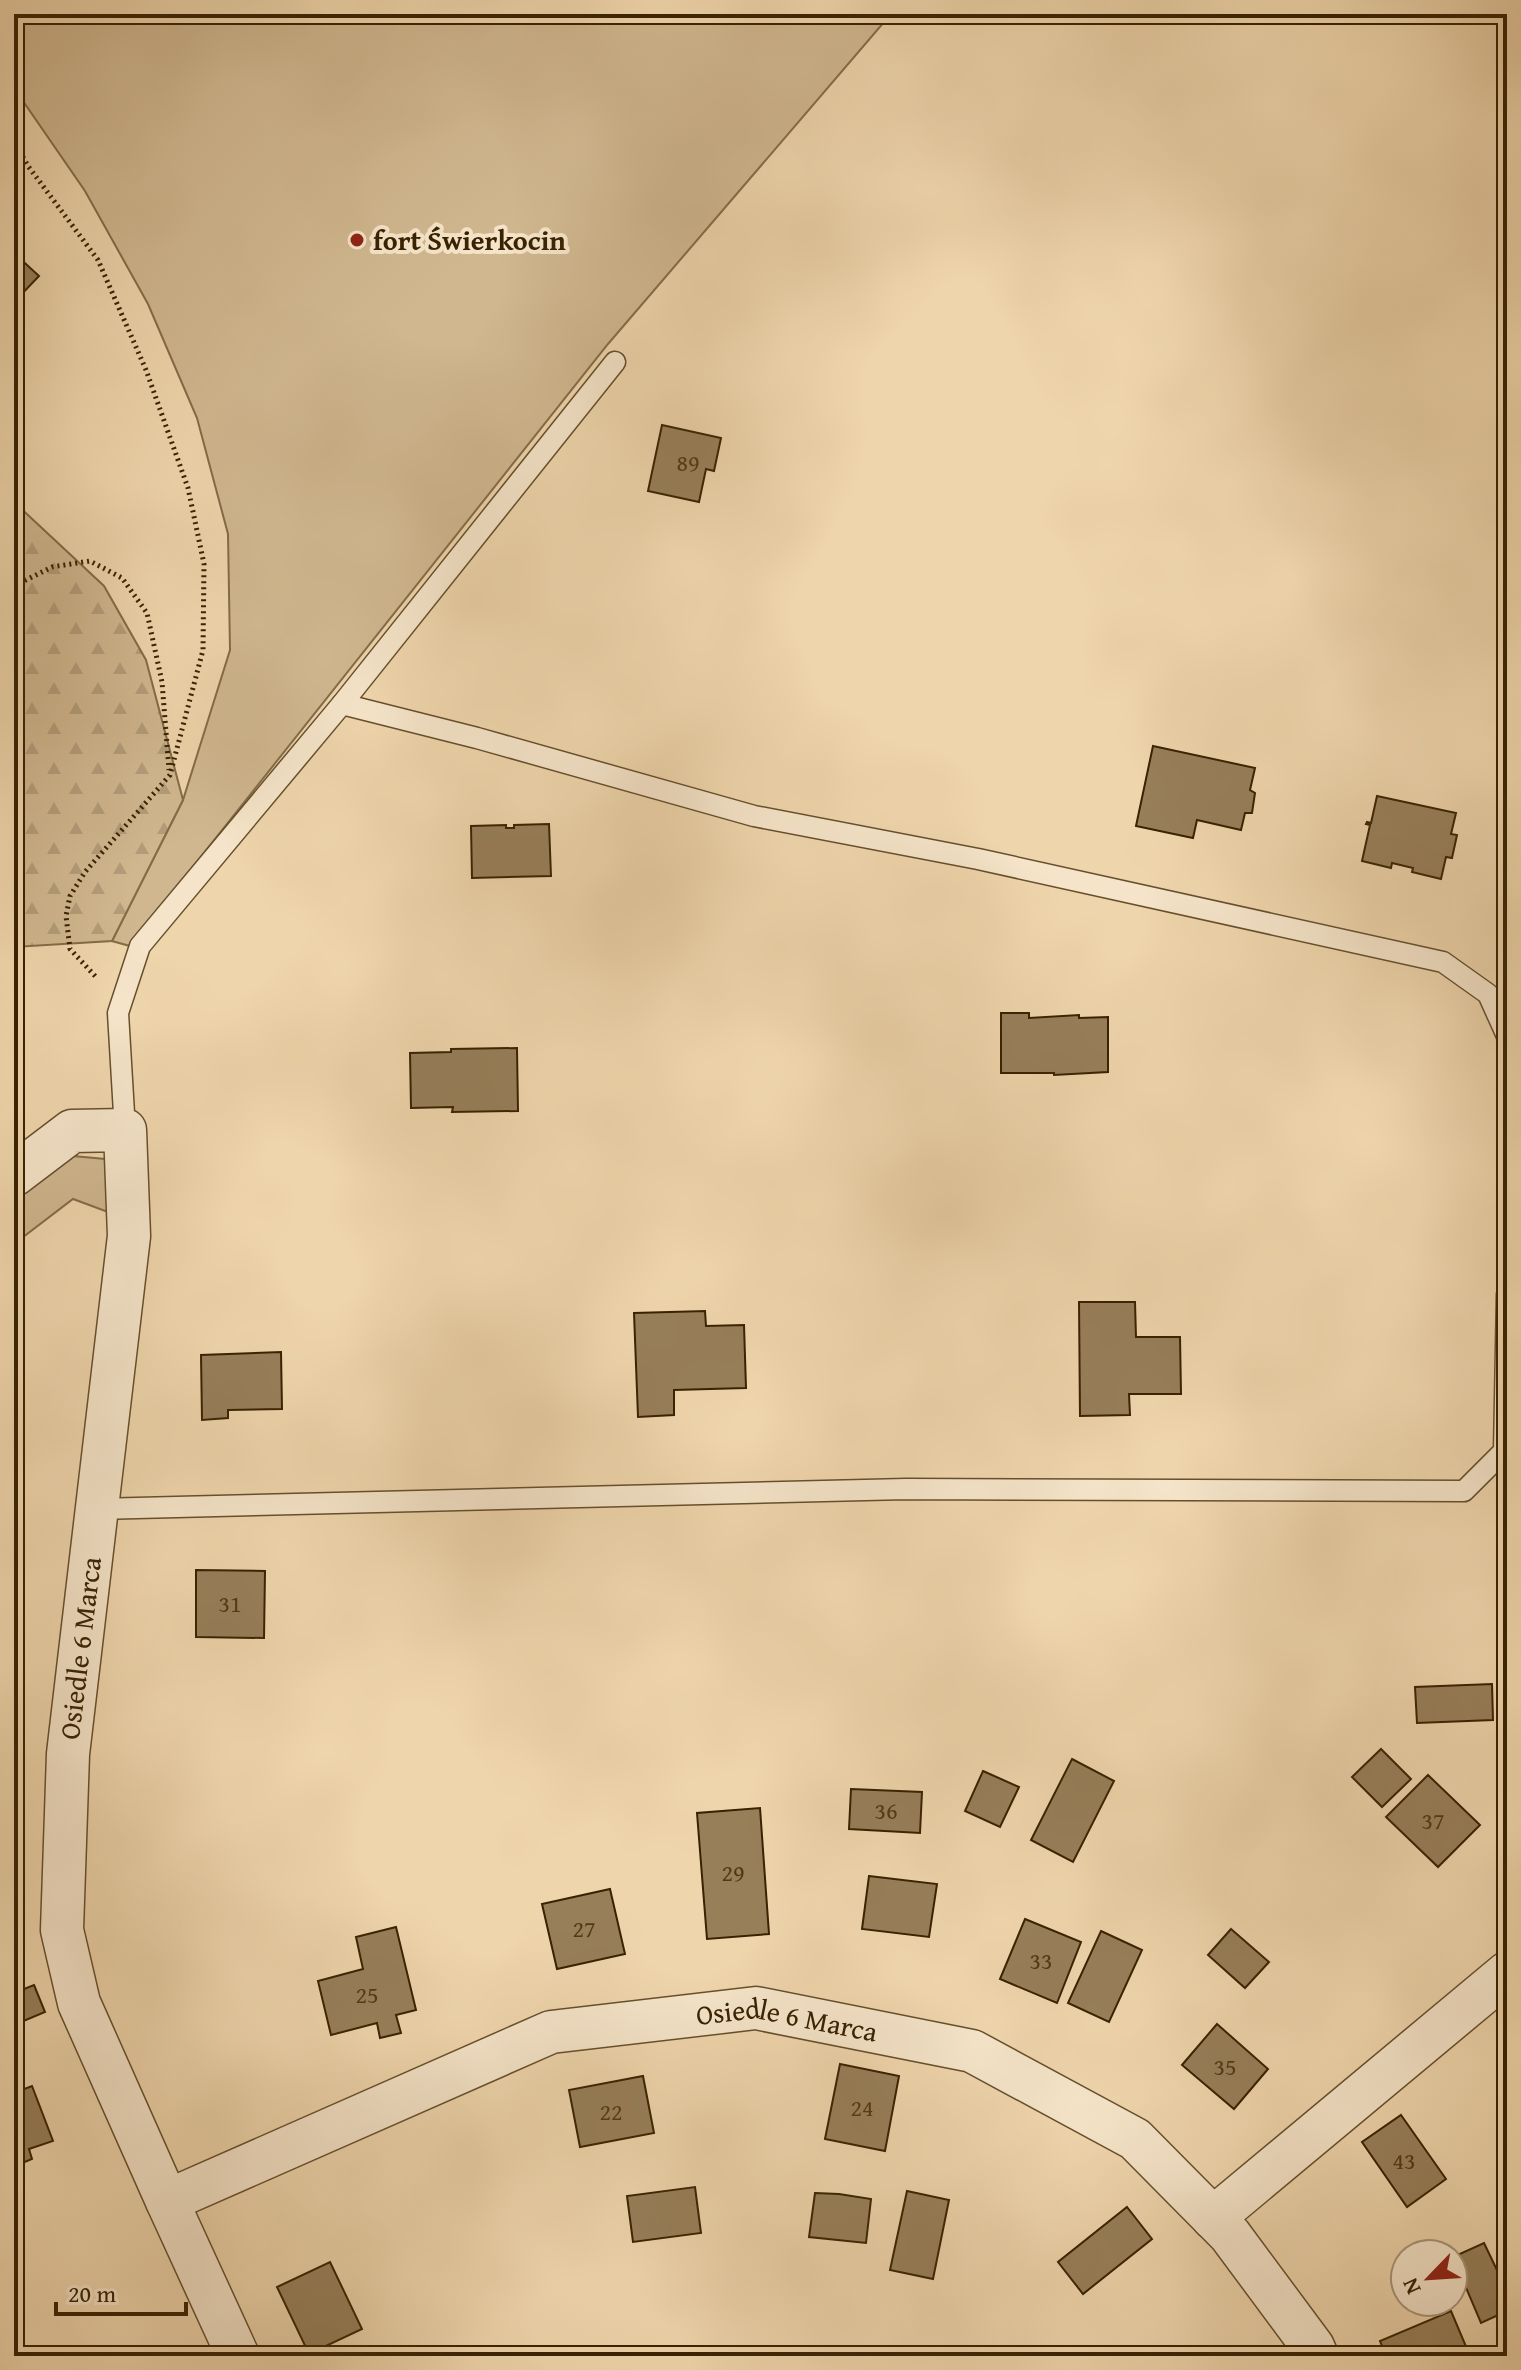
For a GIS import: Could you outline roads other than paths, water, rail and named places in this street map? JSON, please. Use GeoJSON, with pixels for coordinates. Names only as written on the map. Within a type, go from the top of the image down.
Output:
{"type":"FeatureCollection","features":[{"type":"Feature","properties":{"kind":"street"},"geometry":{"type":"LineString","coordinates":[[14,1175],[72,1131],[125,1130]]}},
{"type":"Feature","properties":{"kind":"street","name":"Osiedle 6 Marca"},"geometry":{"type":"LineString","coordinates":[[125,1130],[129,1236],[68,1754],[62,1930],[79,2003],[238,2356]]}},
{"type":"Feature","properties":{"kind":"street"},"geometry":{"type":"LineString","coordinates":[[1213,2218],[1507,1973]]}},
{"type":"Feature","properties":{"kind":"street","name":"Osiedle 6 Marca"},"geometry":{"type":"LineString","coordinates":[[167,2201],[551,2032],[756,2008],[972,2051],[1135,2139],[1239,2247],[1317,2356]]}},
{"type":"Feature","properties":{"kind":"lane"},"geometry":{"type":"LineString","coordinates":[[125,1130],[118,1013],[140,946],[342,704],[615,362]]}},
{"type":"Feature","properties":{"kind":"lane"},"geometry":{"type":"LineString","coordinates":[[342,704],[477,738],[754,816],[978,859],[1443,962],[1488,994],[1507,1036]]}},
{"type":"Feature","properties":{"kind":"lane"},"geometry":{"type":"LineString","coordinates":[[97,1509],[906,1489],[1464,1491],[1504,1451],[1507,1295]]}},
{"type":"Feature","properties":{"kind":"place","name":"fort Świerkocin"},"geometry":{"type":"Point","coordinates":[357,240]}}]}
